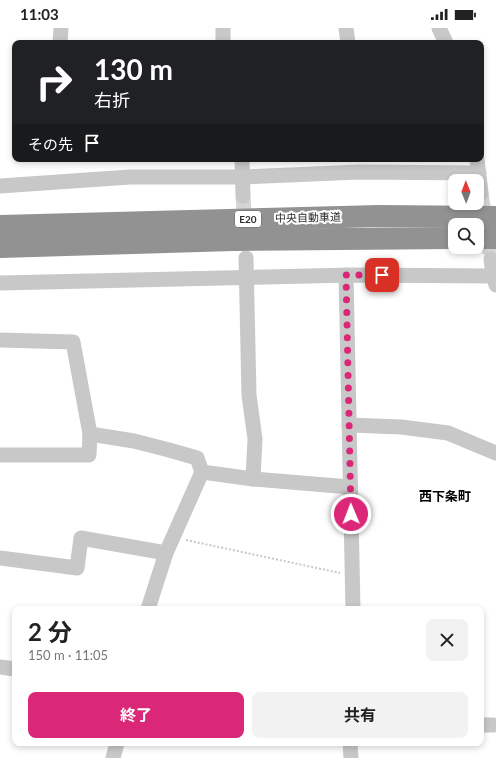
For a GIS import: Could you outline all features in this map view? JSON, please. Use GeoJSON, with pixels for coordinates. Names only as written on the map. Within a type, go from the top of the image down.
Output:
{"type":"FeatureCollection","features":[{"type":"Feature","properties":{"kind":"highway","name":"中央自動車道"},"geometry":{"type":"LineString","coordinates":[[0,226],[371,216],[496,217]]}},
{"type":"Feature","properties":{"kind":"highway","name":"中央自動車道"},"geometry":{"type":"LineString","coordinates":[[0,247],[233,240],[448,238]]}},
{"type":"Feature","properties":{"kind":"highway"},"geometry":{"type":"LineString","coordinates":[[484,238],[496,238]]}},
{"type":"Feature","properties":{"kind":"street"},"geometry":{"type":"LineString","coordinates":[[60,40],[61,28]]}},
{"type":"Feature","properties":{"kind":"street"},"geometry":{"type":"LineString","coordinates":[[223,28],[223,40]]}},
{"type":"Feature","properties":{"kind":"street"},"geometry":{"type":"LineString","coordinates":[[346,28],[348,40]]}},
{"type":"Feature","properties":{"kind":"street"},"geometry":{"type":"LineString","coordinates":[[439,28],[445,40]]}},
{"type":"Feature","properties":{"kind":"street"},"geometry":{"type":"LineString","coordinates":[[242,162],[244,196]]}},
{"type":"Feature","properties":{"kind":"street"},"geometry":{"type":"LineString","coordinates":[[0,186],[130,177],[243,177],[351,166],[478,166]]}},
{"type":"Feature","properties":{"kind":"street"},"geometry":{"type":"LineString","coordinates":[[246,258],[249,395],[255,439],[254,479]]}},
{"type":"Feature","properties":{"kind":"street"},"geometry":{"type":"LineString","coordinates":[[0,282],[346,275],[495,281],[491,259]]}},
{"type":"Feature","properties":{"kind":"street"},"geometry":{"type":"LineString","coordinates":[[346,275],[353,606]]}},
{"type":"Feature","properties":{"kind":"street"},"geometry":{"type":"LineString","coordinates":[[0,340],[73,342],[90,434],[89,455],[0,455]]}},
{"type":"Feature","properties":{"kind":"street"},"geometry":{"type":"LineString","coordinates":[[349,426],[401,427],[448,432],[496,453]]}},
{"type":"Feature","properties":{"kind":"street"},"geometry":{"type":"LineString","coordinates":[[90,434],[134,441],[197,458],[202,472],[166,553],[149,606]]}},
{"type":"Feature","properties":{"kind":"street"},"geometry":{"type":"LineString","coordinates":[[202,472],[254,479],[350,487]]}},
{"type":"Feature","properties":{"kind":"street"},"geometry":{"type":"LineString","coordinates":[[0,558],[77,568],[82,538],[166,553]]}},
{"type":"Feature","properties":{"kind":"street"},"geometry":{"type":"LineString","coordinates":[[0,667],[12,669]]}},
{"type":"Feature","properties":{"kind":"street"},"geometry":{"type":"LineString","coordinates":[[112,758],[116,746]]}},
{"type":"Feature","properties":{"kind":"street"},"geometry":{"type":"LineString","coordinates":[[350,746],[351,758]]}},
{"type":"Feature","properties":{"kind":"path"},"geometry":{"type":"LineString","coordinates":[[173,538],[353,575]]}},
{"type":"Feature","properties":{"kind":"tunnel"},"geometry":{"type":"LineString","coordinates":[[243,196],[245,229]]}},
{"type":"Feature","properties":{"kind":"tunnel"},"geometry":{"type":"LineString","coordinates":[[484,210],[491,259]]}},
{"type":"Feature","properties":{"kind":"district","name":"西下条町"},"geometry":{"type":"Point","coordinates":[445,496]}},
{"type":"Feature","properties":{"kind":"route"},"geometry":{"type":"LineString","coordinates":[[351,514],[346,275],[382,275]]}}]}
